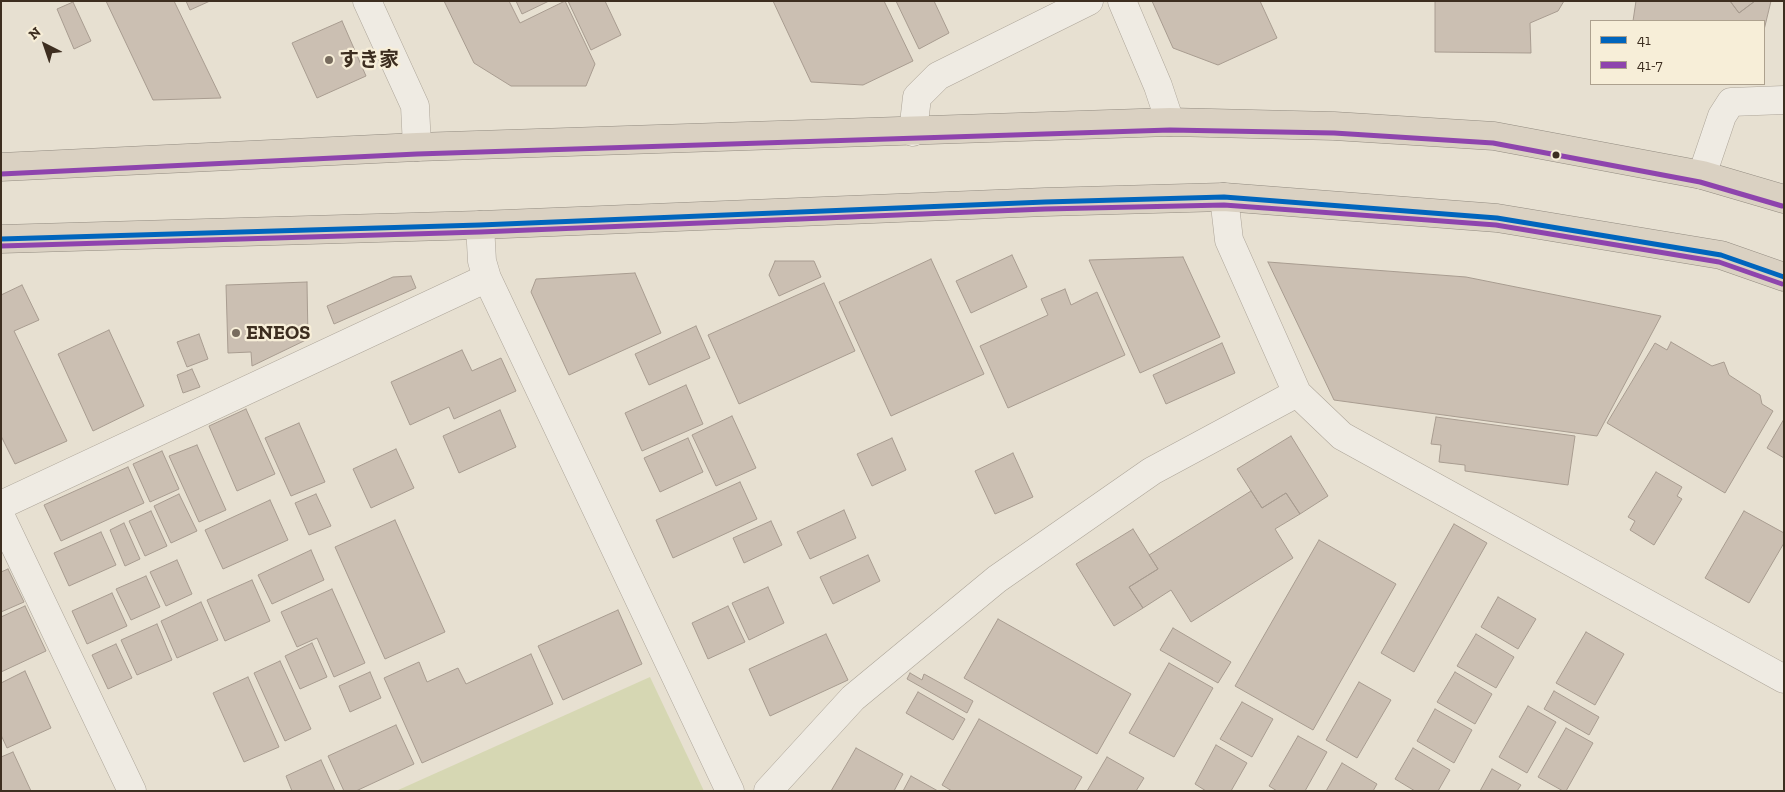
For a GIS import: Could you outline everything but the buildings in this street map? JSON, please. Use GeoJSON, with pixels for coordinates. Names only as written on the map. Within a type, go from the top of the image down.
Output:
{"type":"FeatureCollection","features":[{"type":"Feature","properties":{"kind":"highway"},"geometry":{"type":"LineString","coordinates":[[1,167],[418,147],[1170,122],[1334,126],[1494,136],[1702,175],[1784,199]]}},
{"type":"Feature","properties":{"kind":"highway"},"geometry":{"type":"LineString","coordinates":[[1,240],[1224,197],[1497,218],[1721,255],[1784,277]]}},
{"type":"Feature","properties":{"kind":"street"},"geometry":{"type":"LineString","coordinates":[[367,1],[415,106],[418,147]]}},
{"type":"Feature","properties":{"kind":"street"},"geometry":{"type":"LineString","coordinates":[[913,132],[917,97],[938,76],[1089,1]]}},
{"type":"Feature","properties":{"kind":"street"},"geometry":{"type":"LineString","coordinates":[[1122,1],[1158,86],[1170,122]]}},
{"type":"Feature","properties":{"kind":"street"},"geometry":{"type":"LineString","coordinates":[[1702,175],[1722,116],[1731,102],[1784,100]]}},
{"type":"Feature","properties":{"kind":"street"},"geometry":{"type":"LineString","coordinates":[[1224,197],[1229,240],[1297,393],[1342,436],[1784,679]]}},
{"type":"Feature","properties":{"kind":"street"},"geometry":{"type":"LineString","coordinates":[[480,224],[482,261],[487,278],[730,791]]}},
{"type":"Feature","properties":{"kind":"street"},"geometry":{"type":"LineString","coordinates":[[1,505],[487,278]]}},
{"type":"Feature","properties":{"kind":"street"},"geometry":{"type":"LineString","coordinates":[[768,791],[854,698],[997,579],[1152,472],[1297,393]]}},
{"type":"Feature","properties":{"kind":"street"},"geometry":{"type":"LineString","coordinates":[[1,517],[132,791]]}},
{"type":"Feature","properties":{"kind":"green space"},"geometry":{"type":"Polygon","coordinates":[[[650,677],[704,791],[396,791],[650,677]]]}},
{"type":"Feature","properties":{"kind":"transit line","name":"41-7"},"geometry":{"type":"LineString","coordinates":[[1,174],[417,154],[1170,130],[1334,133],[1493,143],[1700,182],[1782,206]]}},
{"type":"Feature","properties":{"kind":"transit line","name":"41"},"geometry":{"type":"LineString","coordinates":[[1,239],[480,225],[1045,202],[1224,197],[1497,218],[1721,255],[1784,277]]}},
{"type":"Feature","properties":{"kind":"transit line","name":"41-7"},"geometry":{"type":"LineString","coordinates":[[1,246],[480,232],[1045,209],[1224,205],[1496,225],[1719,262],[1782,284]]}},
{"type":"Feature","properties":{"kind":"place","name":"すき家"},"geometry":{"type":"Point","coordinates":[329,60]}},
{"type":"Feature","properties":{"kind":"place","name":"ENEOS"},"geometry":{"type":"Point","coordinates":[236,333]}}]}
